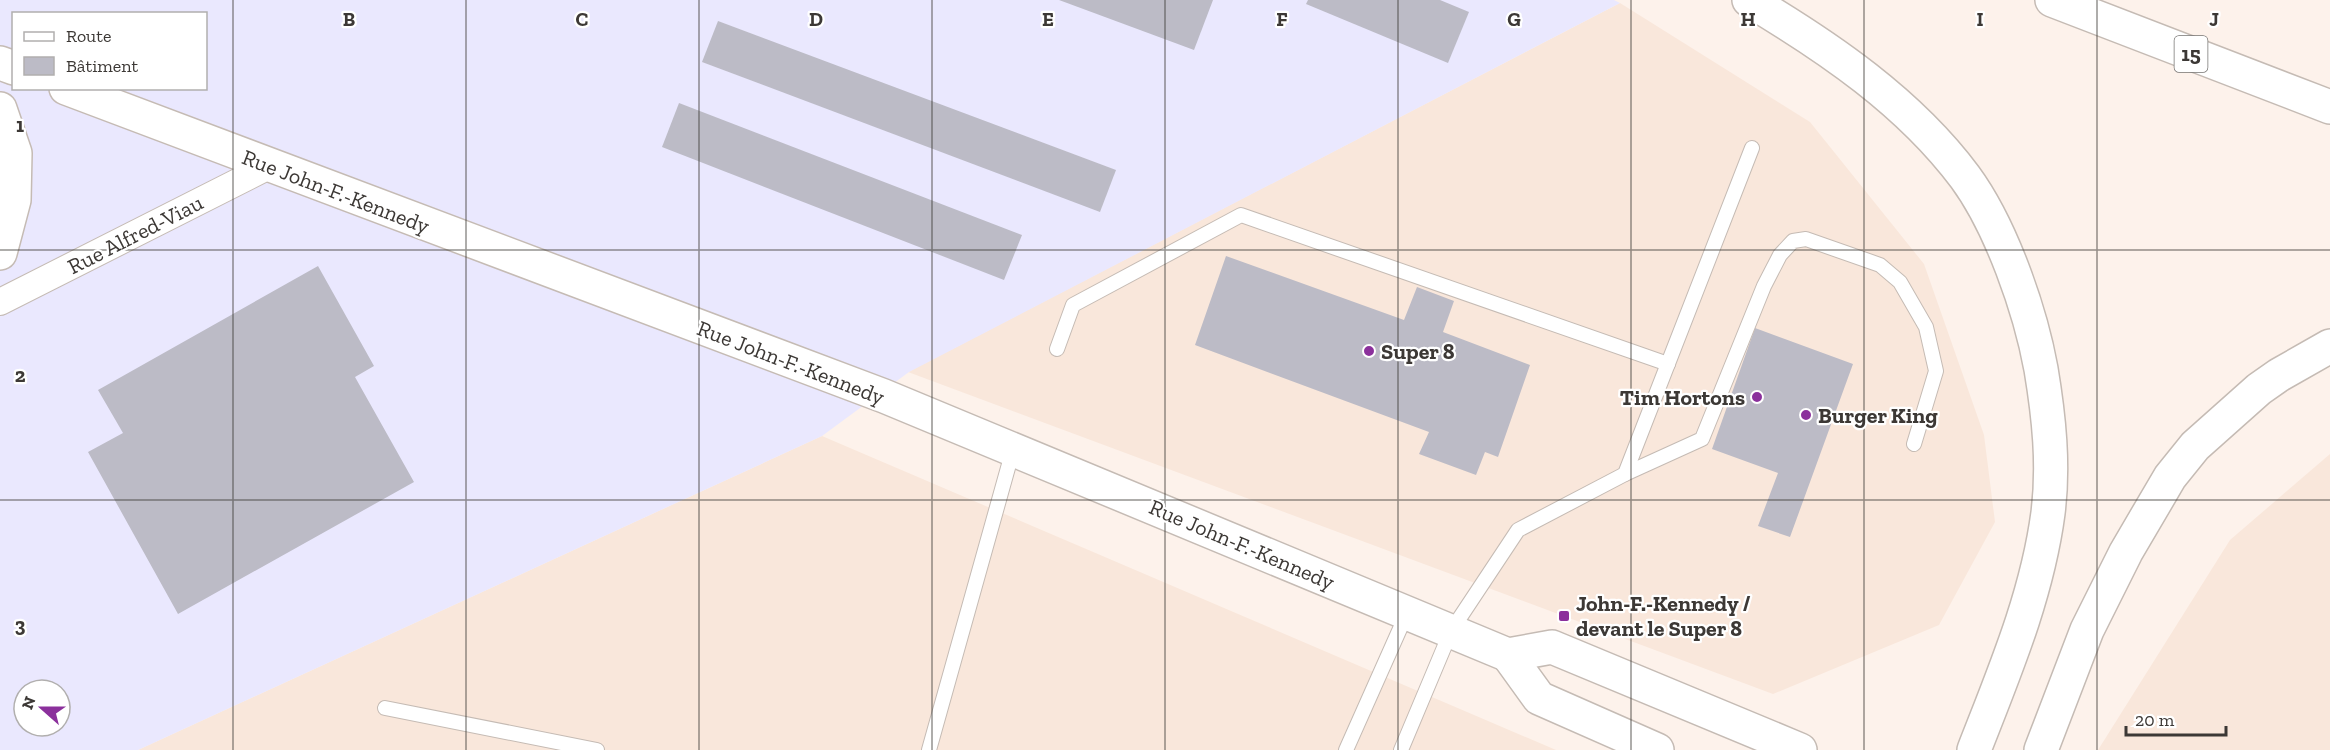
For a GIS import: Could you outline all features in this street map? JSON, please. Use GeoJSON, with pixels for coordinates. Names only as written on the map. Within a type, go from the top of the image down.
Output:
{"type":"FeatureCollection","features":[{"type":"Feature","properties":{"kind":"main road"},"geometry":{"type":"LineString","coordinates":[[1749,0],[1785,21],[1855,69],[1891,99],[1944,151],[1965,177],[1985,208],[2022,295],[2037,351],[2049,429],[2048,512],[2037,571],[2024,618],[1974,750]]}},
{"type":"Feature","properties":{"kind":"main road","name":"15"},"geometry":{"type":"LineString","coordinates":[[2052,0],[2330,107]]}},
{"type":"Feature","properties":{"kind":"main road","name":"Rue John-F.-Kennedy"},"geometry":{"type":"LineString","coordinates":[[71,90],[884,396],[1508,655]]}},
{"type":"Feature","properties":{"kind":"main road"},"geometry":{"type":"LineString","coordinates":[[0,109],[15,153],[14,200],[0,252]]}},
{"type":"Feature","properties":{"kind":"main road"},"geometry":{"type":"LineString","coordinates":[[2041,750],[2087,630],[2126,552],[2170,477],[2195,446],[2259,389],[2289,368],[2330,346]]}},
{"type":"Feature","properties":{"kind":"main road"},"geometry":{"type":"LineString","coordinates":[[1657,750],[1539,698],[1508,655],[1552,647],[1800,750]]}},
{"type":"Feature","properties":{"kind":"street","name":"Rue Alfred-Viau"},"geometry":{"type":"LineString","coordinates":[[0,302],[269,166]]}},
{"type":"Feature","properties":{"kind":"lane"},"geometry":{"type":"LineString","coordinates":[[1625,474],[1752,148]]}},
{"type":"Feature","properties":{"kind":"lane"},"geometry":{"type":"LineString","coordinates":[[1056,349],[1073,304],[1241,215],[1668,364]]}},
{"type":"Feature","properties":{"kind":"lane"},"geometry":{"type":"LineString","coordinates":[[1401,750],[1451,631],[1518,530],[1625,474],[1702,439],[1764,286],[1780,255],[1793,241],[1806,239],[1880,265],[1900,282],[1926,327],[1936,371],[1914,444]]}},
{"type":"Feature","properties":{"kind":"lane"},"geometry":{"type":"LineString","coordinates":[[929,750],[1013,450]]}},
{"type":"Feature","properties":{"kind":"lane"},"geometry":{"type":"LineString","coordinates":[[1347,750],[1407,613]]}},
{"type":"Feature","properties":{"kind":"lane"},"geometry":{"type":"LineString","coordinates":[[385,708],[597,750]]}},
{"type":"Feature","properties":{"kind":"shaded area"},"geometry":{"type":"Polygon","coordinates":[[[0,0],[1614,0],[1620,3],[909,372],[822,436],[138,750],[0,750],[0,0]]]}},
{"type":"Feature","properties":{"kind":"shaded area"},"geometry":{"type":"Polygon","coordinates":[[[1620,3],[1810,122],[1924,264],[1984,435],[1995,522],[1939,625],[1773,694],[908,372],[1620,3]]]}},
{"type":"Feature","properties":{"kind":"shaded area"},"geometry":{"type":"Polygon","coordinates":[[[822,436],[1556,750],[138,750],[822,436]]]}},
{"type":"Feature","properties":{"kind":"shaded area"},"geometry":{"type":"Polygon","coordinates":[[[2330,454],[2330,750],[2098,750],[2230,540],[2330,454]]]}},
{"type":"Feature","properties":{"kind":"building"},"geometry":{"type":"Polygon","coordinates":[[[1059,0],[1213,0],[1194,50],[1059,0]]]}},
{"type":"Feature","properties":{"kind":"building"},"geometry":{"type":"Polygon","coordinates":[[[1308,0],[1440,0],[1469,12],[1448,63],[1306,4],[1308,0]]]}},
{"type":"Feature","properties":{"kind":"building"},"geometry":{"type":"Polygon","coordinates":[[[718,21],[1116,170],[1100,212],[702,62],[718,21]]]}},
{"type":"Feature","properties":{"kind":"building"},"geometry":{"type":"Polygon","coordinates":[[[679,103],[1022,235],[1004,280],[662,147],[679,103]]]}},
{"type":"Feature","properties":{"kind":"building"},"geometry":{"type":"Polygon","coordinates":[[[1226,256],[1404,320],[1417,287],[1454,301],[1443,332],[1530,365],[1498,457],[1485,452],[1476,475],[1419,454],[1429,432],[1195,345],[1226,256]]]}},
{"type":"Feature","properties":{"kind":"building"},"geometry":{"type":"Polygon","coordinates":[[[318,266],[374,366],[355,377],[414,482],[178,614],[88,452],[123,433],[98,390],[318,266]]]}},
{"type":"Feature","properties":{"kind":"building"},"geometry":{"type":"Polygon","coordinates":[[[1755,328],[1853,364],[1790,537],[1758,526],[1778,473],[1712,449],[1755,328]]]}},
{"type":"Feature","properties":{"kind":"place","name":"Super 8"},"geometry":{"type":"Point","coordinates":[1369,351]}},
{"type":"Feature","properties":{"kind":"place","name":"Tim Hortons"},"geometry":{"type":"Point","coordinates":[1757,397]}},
{"type":"Feature","properties":{"kind":"place","name":"Burger King"},"geometry":{"type":"Point","coordinates":[1806,415]}},
{"type":"Feature","properties":{"kind":"place","name":"John-F.-Kennedy / devant le Super 8"},"geometry":{"type":"Point","coordinates":[1564,616]}}]}
